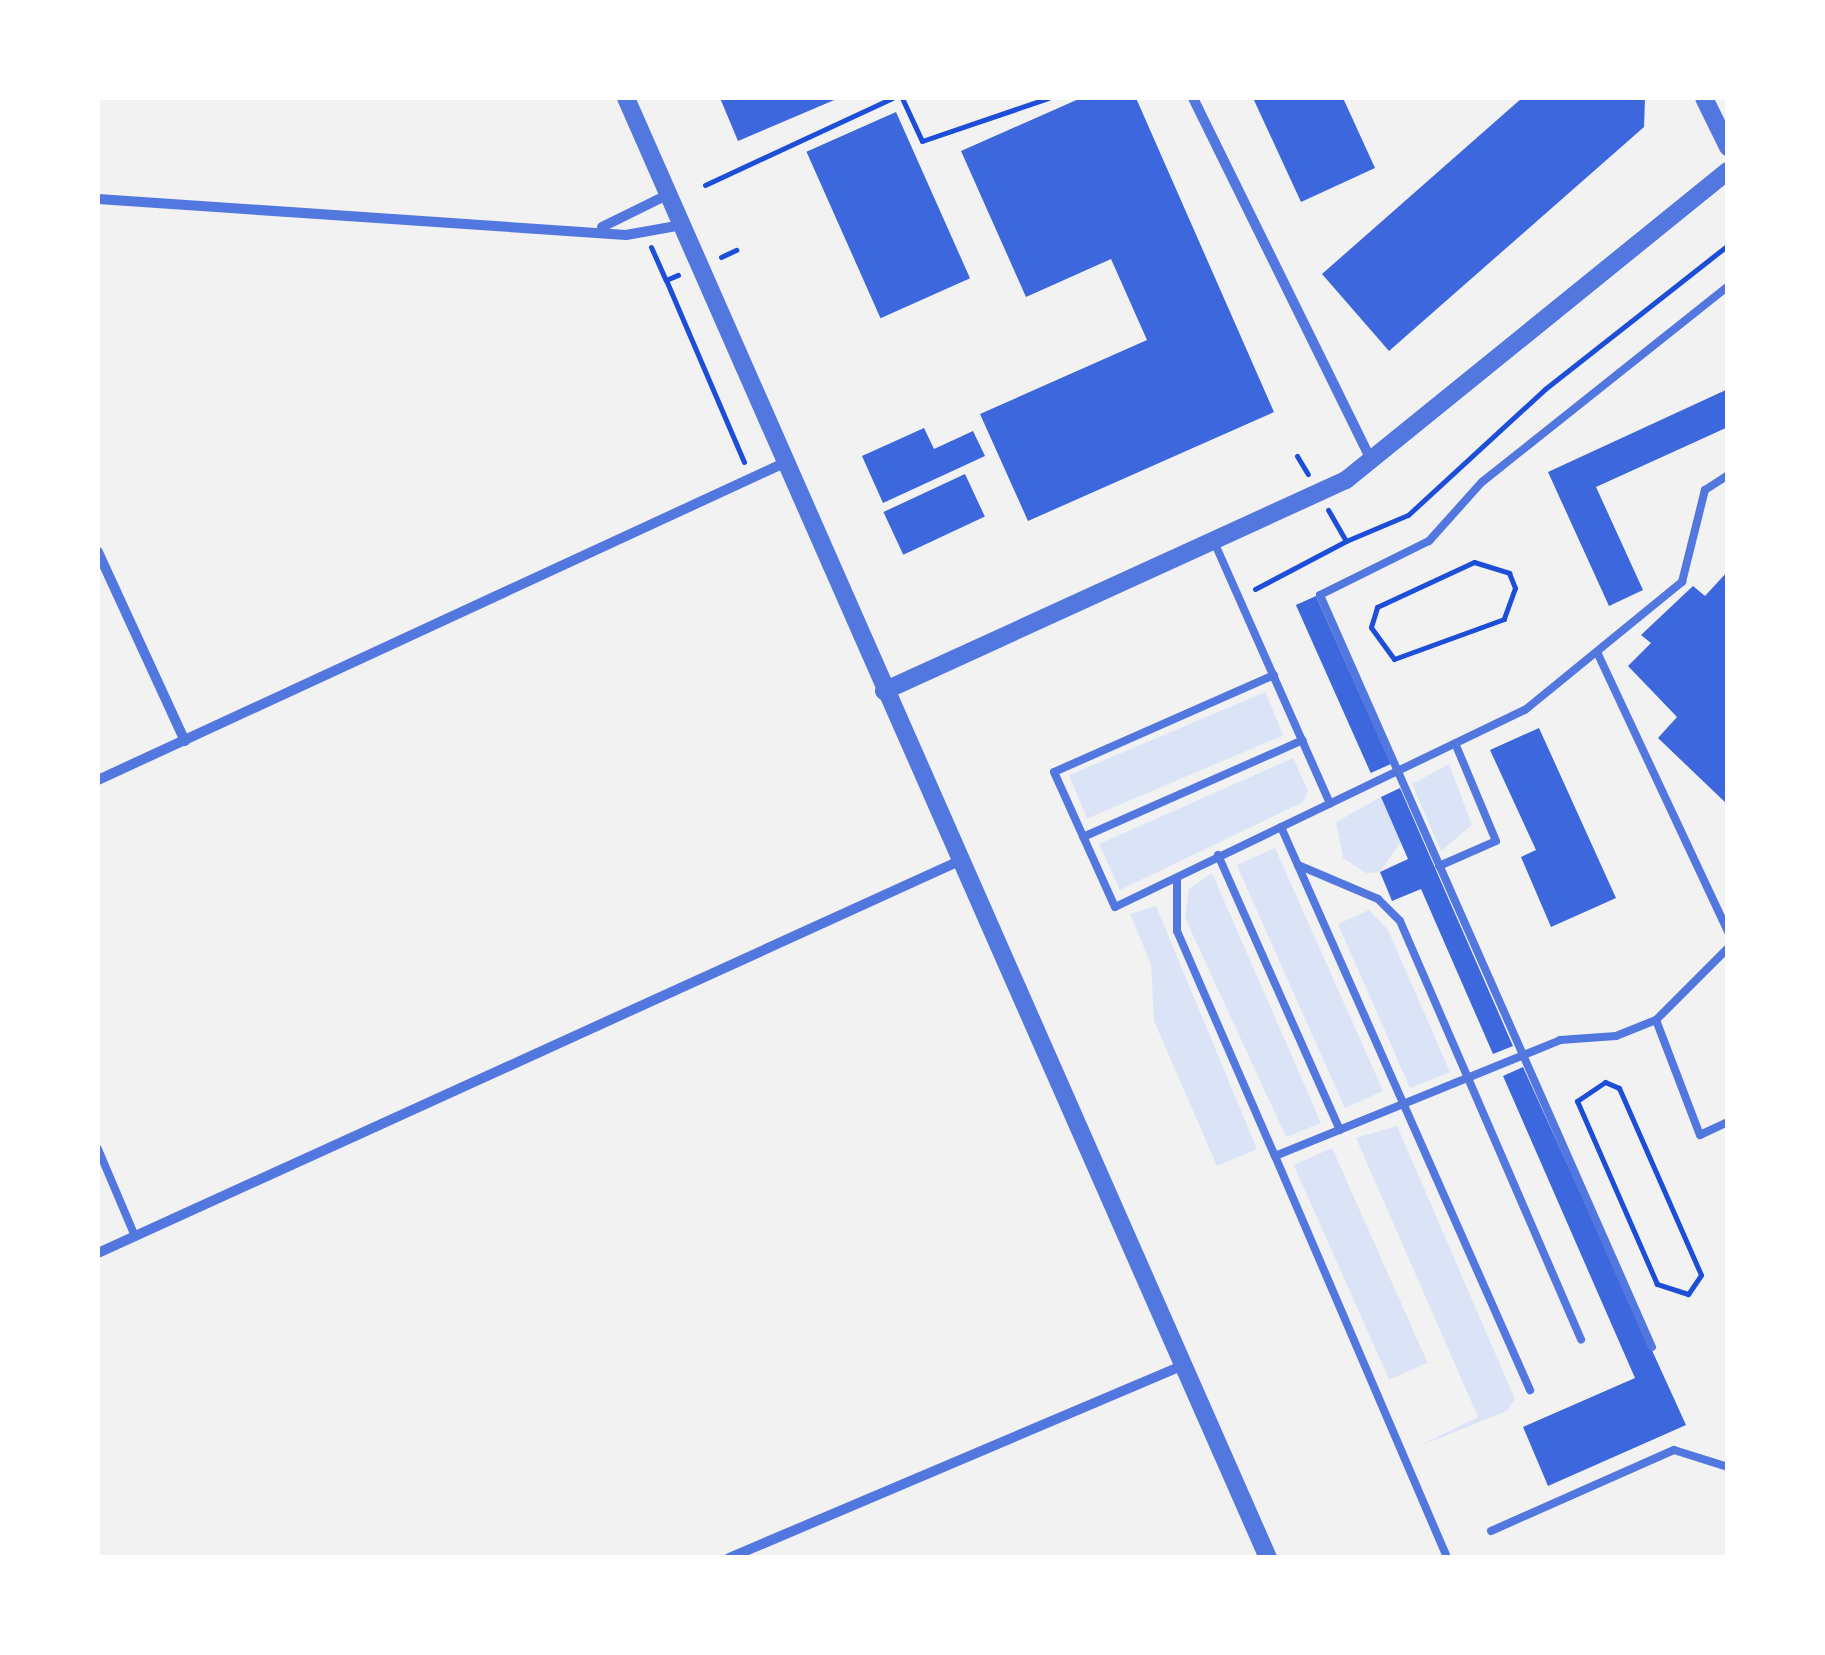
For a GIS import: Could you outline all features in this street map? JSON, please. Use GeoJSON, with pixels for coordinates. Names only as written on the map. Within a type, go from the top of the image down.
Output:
{"type":"FeatureCollection","features":[{"type":"Feature","properties":{"kind":"street"},"geometry":{"type":"LineString","coordinates":[[626,98],[956,863],[1268,1558]]}},
{"type":"Feature","properties":{"kind":"street"},"geometry":{"type":"LineString","coordinates":[[1194,98],[1372,462]]}},
{"type":"Feature","properties":{"kind":"street"},"geometry":{"type":"LineString","coordinates":[[1704,98],[1728,147]]}},
{"type":"Feature","properties":{"kind":"street"},"geometry":{"type":"LineString","coordinates":[[884,691],[1320,495],[1372,462],[1728,171]]}},
{"type":"Feature","properties":{"kind":"street"},"geometry":{"type":"LineString","coordinates":[[602,227],[668,194]]}},
{"type":"Feature","properties":{"kind":"street"},"geometry":{"type":"LineString","coordinates":[[98,198],[602,227],[646,236],[682,225]]}},
{"type":"Feature","properties":{"kind":"street"},"geometry":{"type":"LineString","coordinates":[[98,780],[784,463]]}},
{"type":"Feature","properties":{"kind":"street"},"geometry":{"type":"LineString","coordinates":[[98,552],[185,741]]}},
{"type":"Feature","properties":{"kind":"street"},"geometry":{"type":"LineString","coordinates":[[98,1252],[956,863]]}},
{"type":"Feature","properties":{"kind":"street"},"geometry":{"type":"LineString","coordinates":[[728,1558],[1184,1365]]}},
{"type":"Feature","properties":{"kind":"lane"},"geometry":{"type":"LineString","coordinates":[[1652,1346],[1320,596],[1430,541],[1482,482],[1728,286]]}},
{"type":"Feature","properties":{"kind":"lane"},"geometry":{"type":"LineString","coordinates":[[1274,675],[1054,772],[1115,907],[1525,710],[1682,582],[1704,490],[1728,475]]}},
{"type":"Feature","properties":{"kind":"lane"},"geometry":{"type":"LineString","coordinates":[[1215,544],[1330,804]]}},
{"type":"Feature","properties":{"kind":"lane"},"geometry":{"type":"LineString","coordinates":[[1597,652],[1728,932]]}},
{"type":"Feature","properties":{"kind":"lane"},"geometry":{"type":"LineString","coordinates":[[1083,837],[1302,740]]}},
{"type":"Feature","properties":{"kind":"lane"},"geometry":{"type":"LineString","coordinates":[[1439,866],[1496,840],[1455,743]]}},
{"type":"Feature","properties":{"kind":"lane"},"geometry":{"type":"LineString","coordinates":[[1280,827],[1530,1390]]}},
{"type":"Feature","properties":{"kind":"lane"},"geometry":{"type":"LineString","coordinates":[[1218,855],[1340,1130]]}},
{"type":"Feature","properties":{"kind":"lane"},"geometry":{"type":"LineString","coordinates":[[1298,865],[1378,899],[1400,922],[1581,1339]]}},
{"type":"Feature","properties":{"kind":"lane"},"geometry":{"type":"LineString","coordinates":[[1177,878],[1177,931],[1447,1558]]}},
{"type":"Feature","properties":{"kind":"lane"},"geometry":{"type":"LineString","coordinates":[[1275,1156],[1523,1054],[1656,1020],[1728,948]]}},
{"type":"Feature","properties":{"kind":"lane"},"geometry":{"type":"LineString","coordinates":[[1656,1020],[1700,1135],[1728,1122]]}},
{"type":"Feature","properties":{"kind":"lane"},"geometry":{"type":"LineString","coordinates":[[98,1150],[135,1236]]}},
{"type":"Feature","properties":{"kind":"lane"},"geometry":{"type":"LineString","coordinates":[[1491,1531],[1674,1450],[1728,1466]]}},
{"type":"Feature","properties":{"kind":"path"},"geometry":{"type":"LineString","coordinates":[[705,185],[892,98]]}},
{"type":"Feature","properties":{"kind":"path"},"geometry":{"type":"LineString","coordinates":[[902,98],[922,140],[1048,98]]}},
{"type":"Feature","properties":{"kind":"path"},"geometry":{"type":"LineString","coordinates":[[1239,597],[1346,541],[1408,514],[1545,389],[1728,246]]}},
{"type":"Feature","properties":{"kind":"path"},"geometry":{"type":"LineString","coordinates":[[666,280],[752,478]]}},
{"type":"Feature","properties":{"kind":"path"},"geometry":{"type":"LineString","coordinates":[[1297,456],[1346,541]]}},
{"type":"Feature","properties":{"kind":"path"},"geometry":{"type":"LineString","coordinates":[[1474,562],[1495,566],[1509,573],[1513,607],[1504,619],[1394,659],[1371,628],[1377,608],[1430,582],[1474,562]]}},
{"type":"Feature","properties":{"kind":"path"},"geometry":{"type":"LineString","coordinates":[[1593,1084],[1619,1088],[1701,1275],[1688,1294],[1657,1284],[1578,1102],[1593,1084]]}},
{"type":"Feature","properties":{"kind":"shaded area"},"geometry":{"type":"Polygon","coordinates":[[[1265,692],[1283,735],[1087,818],[1069,775],[1265,692]]]}},
{"type":"Feature","properties":{"kind":"shaded area"},"geometry":{"type":"Polygon","coordinates":[[[1293,758],[1308,791],[1303,802],[1120,890],[1099,844],[1293,758]]]}},
{"type":"Feature","properties":{"kind":"shaded area"},"geometry":{"type":"Polygon","coordinates":[[[1449,764],[1472,825],[1441,851],[1412,784],[1449,764]]]}},
{"type":"Feature","properties":{"kind":"shaded area"},"geometry":{"type":"Polygon","coordinates":[[[1381,797],[1401,842],[1380,872],[1366,873],[1343,858],[1336,822],[1381,797]]]}},
{"type":"Feature","properties":{"kind":"shaded area"},"geometry":{"type":"Polygon","coordinates":[[[1275,848],[1383,1091],[1345,1108],[1237,865],[1275,848]]]}},
{"type":"Feature","properties":{"kind":"shaded area"},"geometry":{"type":"Polygon","coordinates":[[[1212,873],[1321,1123],[1286,1137],[1185,918],[1189,889],[1212,873]]]}},
{"type":"Feature","properties":{"kind":"shaded area"},"geometry":{"type":"Polygon","coordinates":[[[1156,906],[1257,1149],[1217,1166],[1154,1021],[1151,964],[1130,914],[1156,906]]]}},
{"type":"Feature","properties":{"kind":"shaded area"},"geometry":{"type":"Polygon","coordinates":[[[1369,910],[1388,930],[1450,1072],[1410,1088],[1338,924],[1369,910]]]}},
{"type":"Feature","properties":{"kind":"shaded area"},"geometry":{"type":"Polygon","coordinates":[[[1397,1126],[1515,1399],[1507,1411],[1417,1447],[1478,1417],[1356,1138],[1397,1126]]]}},
{"type":"Feature","properties":{"kind":"shaded area"},"geometry":{"type":"Polygon","coordinates":[[[1332,1148],[1428,1363],[1389,1380],[1294,1165],[1332,1148]]]}},
{"type":"Feature","properties":{"kind":"building"},"geometry":{"type":"Polygon","coordinates":[[[720,98],[839,98],[738,141],[720,98]]]}},
{"type":"Feature","properties":{"kind":"building"},"geometry":{"type":"Polygon","coordinates":[[[1081,98],[1136,98],[1274,412],[1028,521],[980,414],[1147,340],[1111,259],[1026,297],[961,151],[1081,98]]]}},
{"type":"Feature","properties":{"kind":"building"},"geometry":{"type":"Polygon","coordinates":[[[1253,98],[1343,98],[1375,168],[1301,202],[1253,98]]]}},
{"type":"Feature","properties":{"kind":"building"},"geometry":{"type":"Polygon","coordinates":[[[1522,98],[1645,98],[1644,127],[1389,351],[1322,274],[1522,98]]]}},
{"type":"Feature","properties":{"kind":"building"},"geometry":{"type":"Polygon","coordinates":[[[896,112],[970,278],[880,318],[806,152],[896,112]]]}},
{"type":"Feature","properties":{"kind":"building"},"geometry":{"type":"Polygon","coordinates":[[[1728,389],[1728,427],[1596,487],[1643,590],[1609,606],[1548,472],[1728,389]]]}},
{"type":"Feature","properties":{"kind":"building"},"geometry":{"type":"Polygon","coordinates":[[[924,428],[934,449],[973,431],[985,456],[883,503],[862,456],[924,428]]]}},
{"type":"Feature","properties":{"kind":"building"},"geometry":{"type":"Polygon","coordinates":[[[965,474],[985,517],[903,555],[883,512],[965,474]]]}},
{"type":"Feature","properties":{"kind":"building"},"geometry":{"type":"Polygon","coordinates":[[[1728,571],[1728,805],[1658,738],[1677,717],[1628,666],[1651,643],[1641,635],[1693,586],[1705,596],[1728,571]]]}},
{"type":"Feature","properties":{"kind":"building"},"geometry":{"type":"Polygon","coordinates":[[[1316,596],[1391,764],[1371,773],[1296,605],[1316,596]]]}},
{"type":"Feature","properties":{"kind":"building"},"geometry":{"type":"Polygon","coordinates":[[[1539,728],[1616,898],[1551,927],[1521,857],[1536,850],[1490,750],[1539,728]]]}},
{"type":"Feature","properties":{"kind":"building"},"geometry":{"type":"Polygon","coordinates":[[[1400,788],[1513,1046],[1493,1054],[1421,889],[1392,901],[1380,872],[1408,859],[1381,797],[1400,788]]]}},
{"type":"Feature","properties":{"kind":"building"},"geometry":{"type":"Polygon","coordinates":[[[1523,1067],[1686,1425],[1548,1486],[1523,1427],[1635,1378],[1503,1076],[1523,1067]]]}}]}
